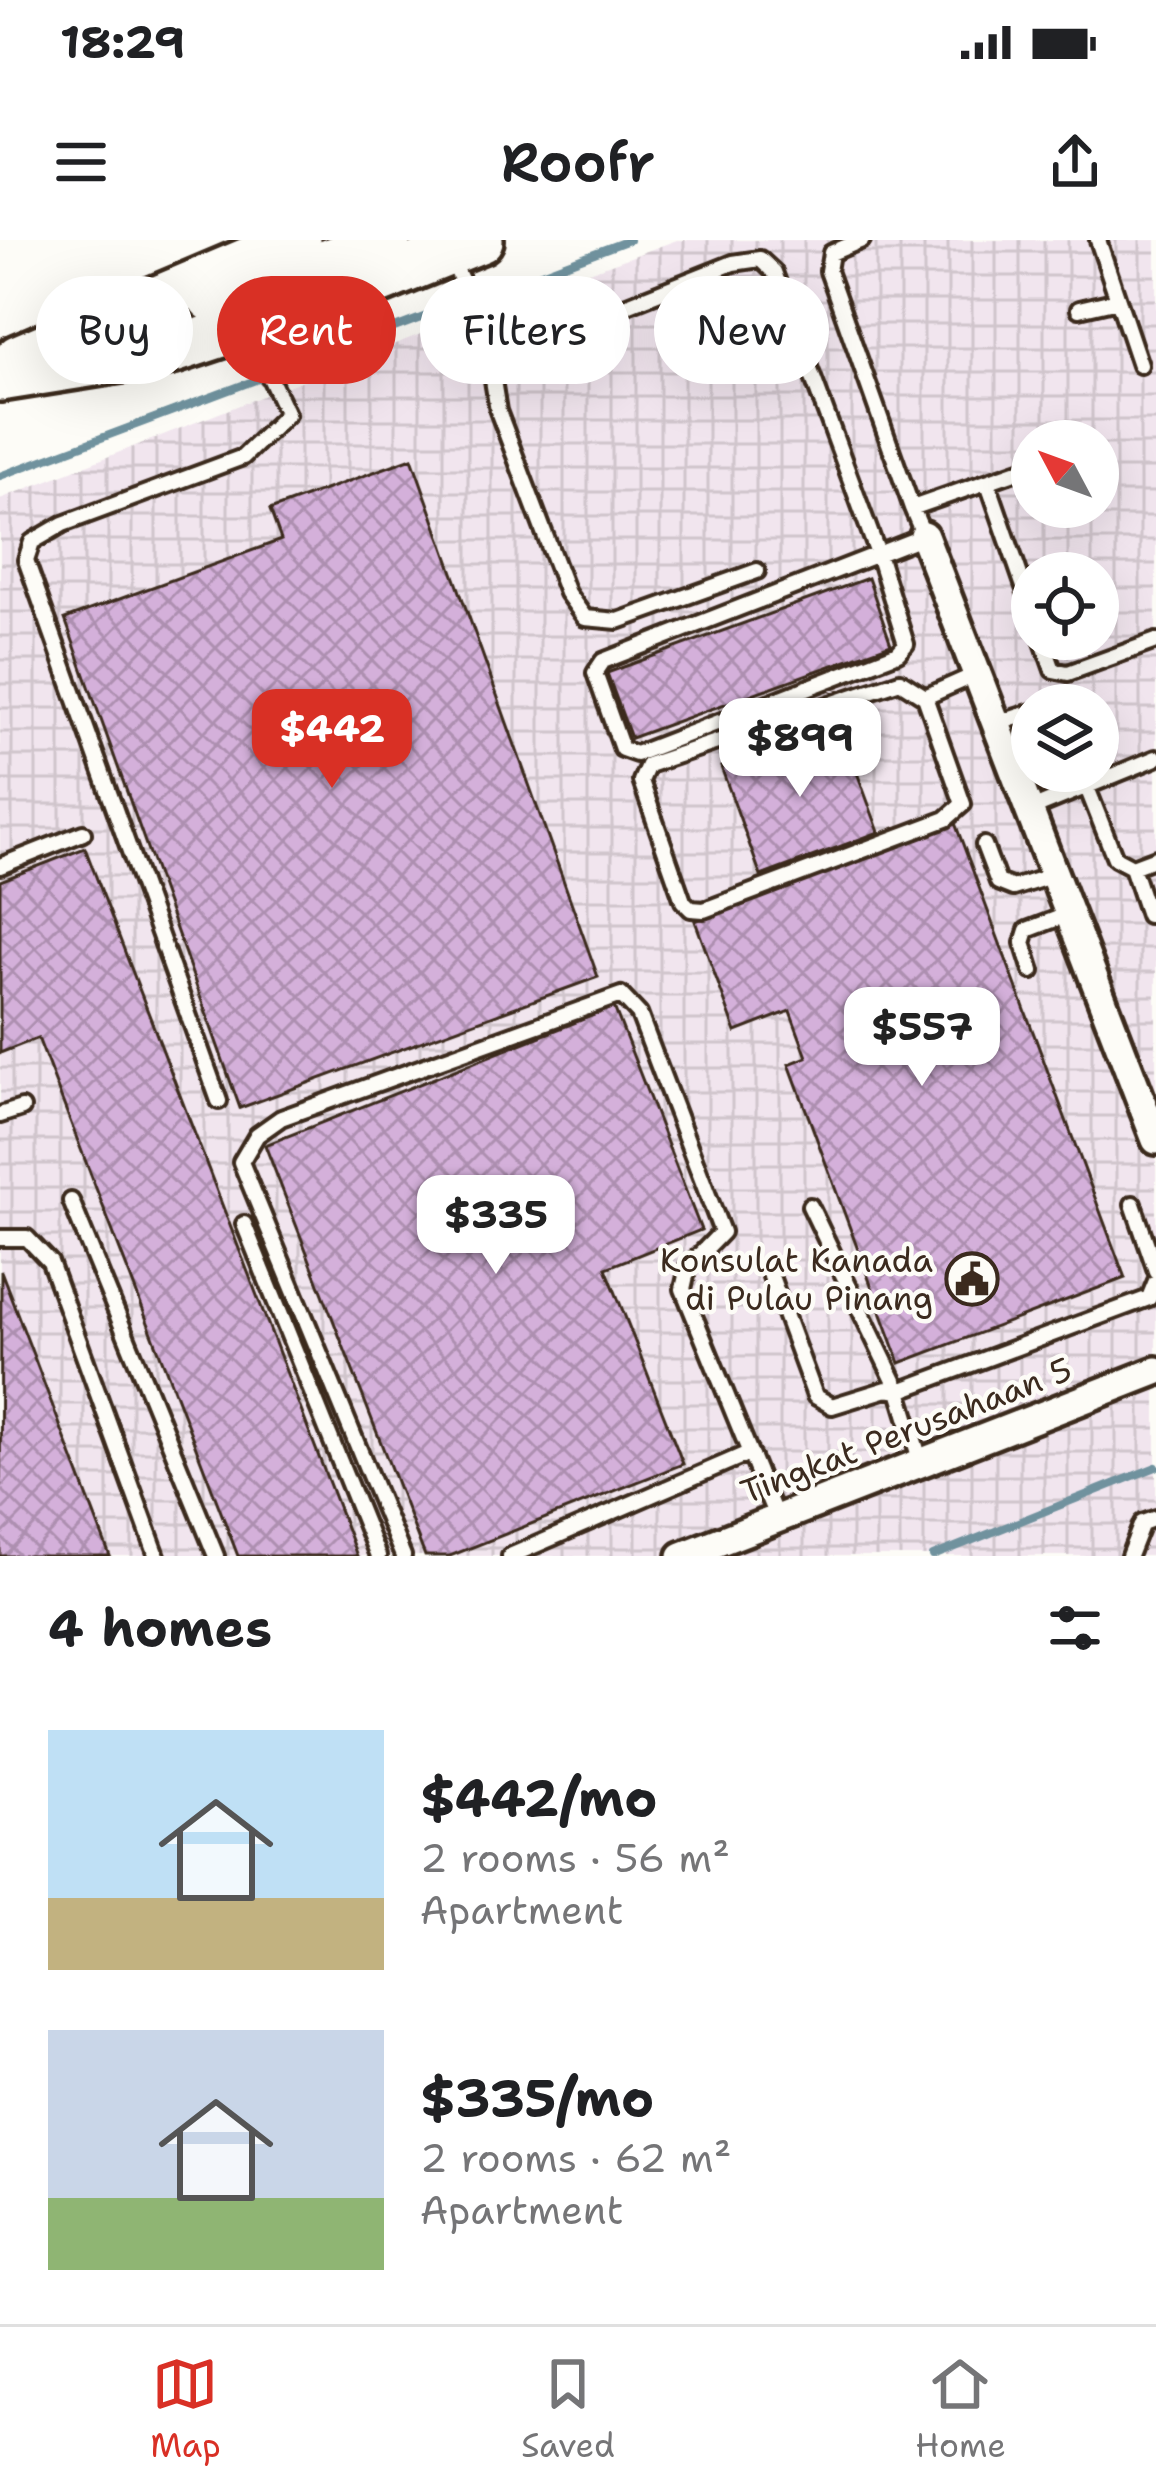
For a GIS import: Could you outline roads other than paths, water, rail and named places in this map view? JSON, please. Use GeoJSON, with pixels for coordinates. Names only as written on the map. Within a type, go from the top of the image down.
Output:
{"type":"FeatureCollection","features":[{"type":"Feature","properties":{"kind":"main road"},"geometry":{"type":"LineString","coordinates":[[193,302],[269,284],[387,240]]}},
{"type":"Feature","properties":{"kind":"main road"},"geometry":{"type":"LineString","coordinates":[[193,281],[280,244]]}},
{"type":"Feature","properties":{"kind":"main road"},"geometry":{"type":"LineString","coordinates":[[396,280],[461,254]]}},
{"type":"Feature","properties":{"kind":"main road"},"geometry":{"type":"LineString","coordinates":[[0,378],[217,344]]}},
{"type":"Feature","properties":{"kind":"main road"},"geometry":{"type":"LineString","coordinates":[[0,365],[36,349]]}},
{"type":"Feature","properties":{"kind":"street"},"geometry":{"type":"LineString","coordinates":[[923,536],[1156,1140]]}},
{"type":"Feature","properties":{"kind":"street","name":"Tingkat Perusahaan 5"},"geometry":{"type":"LineString","coordinates":[[682,1556],[1156,1371]]}},
{"type":"Feature","properties":{"kind":"lane"},"geometry":{"type":"LineString","coordinates":[[630,304],[734,263],[760,259],[774,272],[878,554],[906,644],[898,653],[636,754],[622,749],[595,673],[603,661],[878,554],[923,536],[828,271],[831,253],[862,240]]}},
{"type":"Feature","properties":{"kind":"lane"},"geometry":{"type":"LineString","coordinates":[[1098,240],[1140,365]]}},
{"type":"Feature","properties":{"kind":"lane"},"geometry":{"type":"LineString","coordinates":[[1079,309],[1118,300]]}},
{"type":"Feature","properties":{"kind":"lane"},"geometry":{"type":"LineString","coordinates":[[219,1101],[26,560],[32,542],[63,524],[243,458],[287,415],[273,384]]}},
{"type":"Feature","properties":{"kind":"lane"},"geometry":{"type":"LineString","coordinates":[[494,384],[498,411],[567,593],[585,618],[618,621],[757,571]]}},
{"type":"Feature","properties":{"kind":"lane"},"geometry":{"type":"LineString","coordinates":[[912,508],[1011,474]]}},
{"type":"Feature","properties":{"kind":"lane"},"geometry":{"type":"LineString","coordinates":[[988,483],[1012,552]]}},
{"type":"Feature","properties":{"kind":"lane"},"geometry":{"type":"LineString","coordinates":[[1119,654],[1156,641]]}},
{"type":"Feature","properties":{"kind":"lane"},"geometry":{"type":"LineString","coordinates":[[1049,660],[1053,670],[1068,673],[1104,660]]}},
{"type":"Feature","properties":{"kind":"lane"},"geometry":{"type":"LineString","coordinates":[[925,697],[977,674]]}},
{"type":"Feature","properties":{"kind":"lane"},"geometry":{"type":"LineString","coordinates":[[900,681],[925,697],[963,805],[946,819],[704,910],[691,909],[682,901],[641,781],[648,765],[900,681]]}},
{"type":"Feature","properties":{"kind":"lane"},"geometry":{"type":"LineString","coordinates":[[996,724],[1011,719]]}},
{"type":"Feature","properties":{"kind":"lane"},"geometry":{"type":"LineString","coordinates":[[1119,772],[1156,758]]}},
{"type":"Feature","properties":{"kind":"lane"},"geometry":{"type":"LineString","coordinates":[[1029,810],[1070,792]]}},
{"type":"Feature","properties":{"kind":"lane"},"geometry":{"type":"LineString","coordinates":[[1089,792],[1115,858],[1132,867],[1148,915]]}},
{"type":"Feature","properties":{"kind":"lane"},"geometry":{"type":"LineString","coordinates":[[0,866],[83,833]]}},
{"type":"Feature","properties":{"kind":"lane"},"geometry":{"type":"LineString","coordinates":[[984,845],[998,882],[1013,888],[1054,875]]}},
{"type":"Feature","properties":{"kind":"lane"},"geometry":{"type":"LineString","coordinates":[[1132,867],[1156,858]]}},
{"type":"Feature","properties":{"kind":"lane"},"geometry":{"type":"LineString","coordinates":[[1032,970],[1023,943],[1028,930],[1069,914]]}},
{"type":"Feature","properties":{"kind":"lane"},"geometry":{"type":"LineString","coordinates":[[403,1556],[241,1162],[257,1135],[280,1118],[622,994],[639,1014],[722,1232],[688,1267],[682,1288],[777,1519]]}},
{"type":"Feature","properties":{"kind":"lane"},"geometry":{"type":"LineString","coordinates":[[0,1115],[22,1108]]}},
{"type":"Feature","properties":{"kind":"lane"},"geometry":{"type":"LineString","coordinates":[[71,1201],[216,1556]]}},
{"type":"Feature","properties":{"kind":"lane"},"geometry":{"type":"LineString","coordinates":[[1133,1204],[1156,1271]]}},
{"type":"Feature","properties":{"kind":"lane"},"geometry":{"type":"LineString","coordinates":[[810,1206],[899,1391],[921,1463]]}},
{"type":"Feature","properties":{"kind":"lane"},"geometry":{"type":"LineString","coordinates":[[244,1224],[378,1556]]}},
{"type":"Feature","properties":{"kind":"lane"},"geometry":{"type":"LineString","coordinates":[[0,1238],[27,1238],[50,1262],[158,1556]]}},
{"type":"Feature","properties":{"kind":"lane"},"geometry":{"type":"LineString","coordinates":[[769,1271],[815,1396],[832,1406],[899,1391],[1149,1298],[1156,1281]]}},
{"type":"Feature","properties":{"kind":"lane"},"geometry":{"type":"LineString","coordinates":[[510,1556],[749,1453]]}},
{"type":"Feature","properties":{"kind":"lane"},"geometry":{"type":"LineString","coordinates":[[1129,1556],[1142,1523],[1156,1518]]}},
{"type":"Feature","properties":{"kind":"waterway"},"geometry":{"type":"LineString","coordinates":[[0,476],[629,240]]}},
{"type":"Feature","properties":{"kind":"waterway"},"geometry":{"type":"LineString","coordinates":[[933,1556],[1156,1467]]}},
{"type":"Feature","properties":{"kind":"place","name":"Konsulat Kanada di Pulau Pinang"},"geometry":{"type":"Point","coordinates":[972,1279]}}]}
